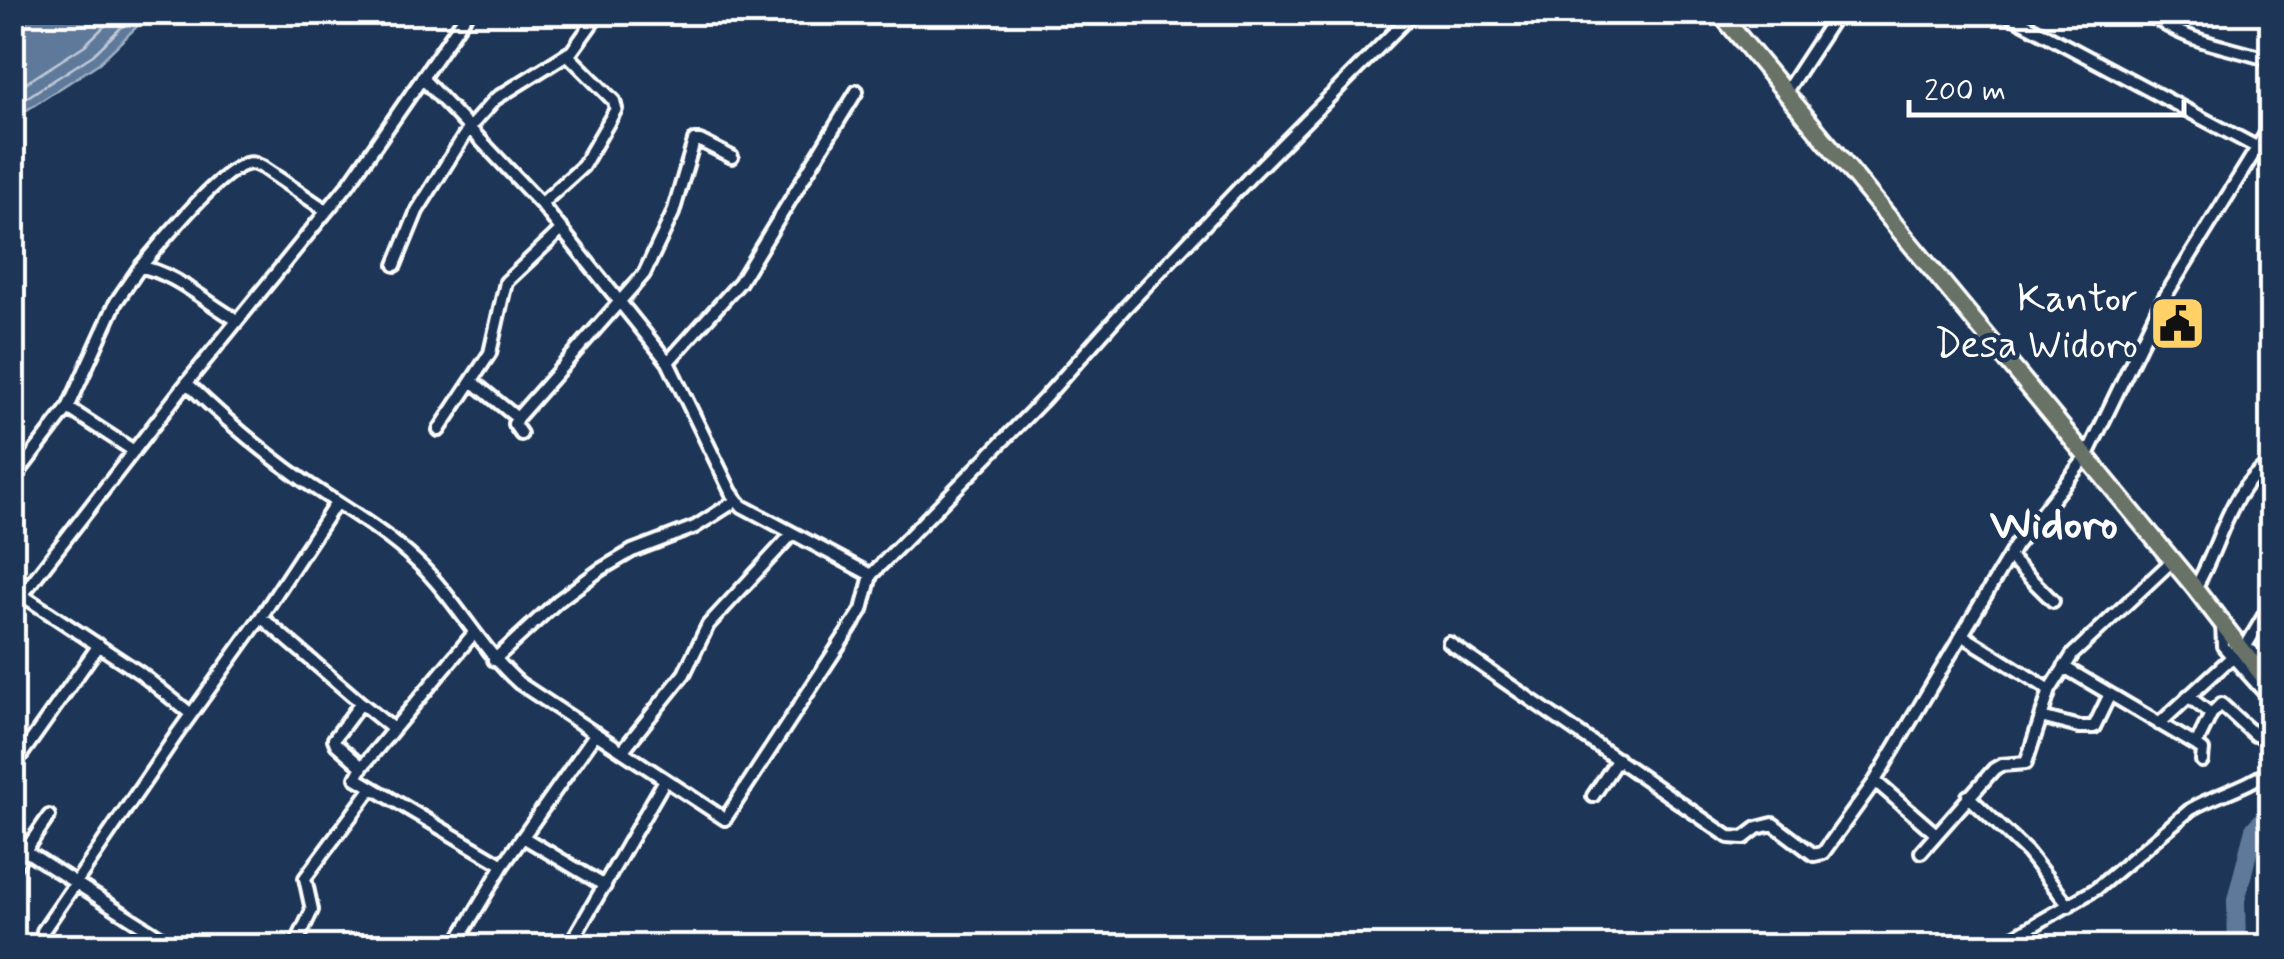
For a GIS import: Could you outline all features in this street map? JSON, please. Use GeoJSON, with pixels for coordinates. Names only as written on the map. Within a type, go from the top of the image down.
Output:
{"type":"FeatureCollection","features":[{"type":"Feature","properties":{"kind":"main road"},"geometry":{"type":"LineString","coordinates":[[1719,12],[2222,622],[2240,652],[2272,688]]}},
{"type":"Feature","properties":{"kind":"street"},"geometry":{"type":"LineString","coordinates":[[12,614],[22,595],[134,450],[327,210],[468,12]]}},
{"type":"Feature","properties":{"kind":"street"},"geometry":{"type":"LineString","coordinates":[[395,266],[420,205],[469,128],[496,99],[567,54],[600,12]]}},
{"type":"Feature","properties":{"kind":"street"},"geometry":{"type":"LineString","coordinates":[[188,383],[235,428],[419,563],[494,660],[519,682],[722,818],[727,817],[862,610],[871,575],[1043,400],[1250,177],[1414,12]]}},
{"type":"Feature","properties":{"kind":"street"},"geometry":{"type":"LineString","coordinates":[[1784,94],[1838,12]]}},
{"type":"Feature","properties":{"kind":"street"},"geometry":{"type":"LineString","coordinates":[[2003,12],[2258,148]]}},
{"type":"Feature","properties":{"kind":"street"},"geometry":{"type":"LineString","coordinates":[[2148,12],[2188,38],[2272,61]]}},
{"type":"Feature","properties":{"kind":"street"},"geometry":{"type":"LineString","coordinates":[[542,204],[583,166],[616,109],[614,102],[567,54]]}},
{"type":"Feature","properties":{"kind":"street"},"geometry":{"type":"LineString","coordinates":[[422,78],[542,204],[668,362],[742,506],[871,575]]}},
{"type":"Feature","properties":{"kind":"street"},"geometry":{"type":"LineString","coordinates":[[668,362],[740,282],[857,91]]}},
{"type":"Feature","properties":{"kind":"street"},"geometry":{"type":"LineString","coordinates":[[1450,643],[1729,837],[1744,838],[1757,828],[1773,824],[1814,855],[1823,853],[1875,782],[2035,517],[2086,457],[2158,308],[2272,124]]}},
{"type":"Feature","properties":{"kind":"street"},"geometry":{"type":"LineString","coordinates":[[520,434],[514,424],[517,418],[644,274],[665,234],[682,188],[692,144],[700,140],[732,156]]}},
{"type":"Feature","properties":{"kind":"street"},"geometry":{"type":"LineString","coordinates":[[12,481],[68,408],[116,302],[140,267],[212,189],[251,162],[327,210]]}},
{"type":"Feature","properties":{"kind":"street"},"geometry":{"type":"LineString","coordinates":[[439,430],[490,353],[506,282],[562,230]]}},
{"type":"Feature","properties":{"kind":"street"},"geometry":{"type":"LineString","coordinates":[[140,267],[158,273],[237,320]]}},
{"type":"Feature","properties":{"kind":"street"},"geometry":{"type":"LineString","coordinates":[[472,381],[517,418]]}},
{"type":"Feature","properties":{"kind":"street"},"geometry":{"type":"LineString","coordinates":[[68,408],[134,450]]}},
{"type":"Feature","properties":{"kind":"street"},"geometry":{"type":"LineString","coordinates":[[2194,588],[2216,549],[2231,504],[2255,472],[2272,461]]}},
{"type":"Feature","properties":{"kind":"street"},"geometry":{"type":"LineString","coordinates":[[494,660],[558,601],[600,570],[632,551],[695,527],[737,500]]}},
{"type":"Feature","properties":{"kind":"street"},"geometry":{"type":"LineString","coordinates":[[43,931],[336,503]]}},
{"type":"Feature","properties":{"kind":"street"},"geometry":{"type":"LineString","coordinates":[[623,750],[684,674],[708,624],[792,534]]}},
{"type":"Feature","properties":{"kind":"street"},"geometry":{"type":"LineString","coordinates":[[2009,557],[2053,601]]}},
{"type":"Feature","properties":{"kind":"street"},"geometry":{"type":"LineString","coordinates":[[1921,852],[2001,764],[2026,763],[2050,690],[2064,667],[2088,638],[2172,561]]}},
{"type":"Feature","properties":{"kind":"street"},"geometry":{"type":"LineString","coordinates":[[22,595],[99,645],[191,714]]}},
{"type":"Feature","properties":{"kind":"street"},"geometry":{"type":"LineString","coordinates":[[2159,724],[2240,652],[2272,602]]}},
{"type":"Feature","properties":{"kind":"street"},"geometry":{"type":"LineString","coordinates":[[261,617],[393,729]]}},
{"type":"Feature","properties":{"kind":"street"},"geometry":{"type":"LineString","coordinates":[[474,633],[356,778],[503,864]]}},
{"type":"Feature","properties":{"kind":"street"},"geometry":{"type":"LineString","coordinates":[[1962,635],[2050,690]]}},
{"type":"Feature","properties":{"kind":"street"},"geometry":{"type":"LineString","coordinates":[[12,768],[99,645]]}},
{"type":"Feature","properties":{"kind":"street"},"geometry":{"type":"LineString","coordinates":[[2240,652],[2272,672]]}},
{"type":"Feature","properties":{"kind":"street"},"geometry":{"type":"LineString","coordinates":[[2240,652],[2272,701]]}},
{"type":"Feature","properties":{"kind":"street"},"geometry":{"type":"LineString","coordinates":[[2064,667],[2196,745],[2203,750],[2202,762]]}},
{"type":"Feature","properties":{"kind":"street"},"geometry":{"type":"LineString","coordinates":[[2041,717],[2094,727],[2109,696]]}},
{"type":"Feature","properties":{"kind":"street"},"geometry":{"type":"LineString","coordinates":[[2188,696],[2211,714]]}},
{"type":"Feature","properties":{"kind":"street"},"geometry":{"type":"LineString","coordinates":[[361,703],[334,739],[362,767]]}},
{"type":"Feature","properties":{"kind":"street"},"geometry":{"type":"LineString","coordinates":[[2196,745],[2211,714],[2224,705],[2256,735],[2272,723]]}},
{"type":"Feature","properties":{"kind":"street"},"geometry":{"type":"LineString","coordinates":[[460,937],[503,864],[596,733]]}},
{"type":"Feature","properties":{"kind":"street"},"geometry":{"type":"LineString","coordinates":[[1593,796],[1618,759]]}},
{"type":"Feature","properties":{"kind":"street"},"geometry":{"type":"LineString","coordinates":[[1998,946],[2068,906],[2128,864],[2191,809],[2208,799],[2232,793],[2272,769]]}},
{"type":"Feature","properties":{"kind":"street"},"geometry":{"type":"LineString","coordinates":[[569,946],[665,780]]}},
{"type":"Feature","properties":{"kind":"street"},"geometry":{"type":"LineString","coordinates":[[1875,782],[1936,834]]}},
{"type":"Feature","properties":{"kind":"street"},"geometry":{"type":"LineString","coordinates":[[295,946],[312,910],[305,883],[308,872],[371,789]]}},
{"type":"Feature","properties":{"kind":"street"},"geometry":{"type":"LineString","coordinates":[[1968,796],[2027,852],[2068,906]]}},
{"type":"Feature","properties":{"kind":"street"},"geometry":{"type":"LineString","coordinates":[[12,870],[50,816]]}},
{"type":"Feature","properties":{"kind":"street"},"geometry":{"type":"LineString","coordinates":[[524,837],[605,886]]}},
{"type":"Feature","properties":{"kind":"street"},"geometry":{"type":"LineString","coordinates":[[12,842],[174,946]]}},
{"type":"Feature","properties":{"kind":"water"},"geometry":{"type":"Polygon","coordinates":[[[37,13],[151,13],[99,63],[13,119],[13,31],[37,13]]]}},
{"type":"Feature","properties":{"kind":"waterway"},"geometry":{"type":"LineString","coordinates":[[2237,946],[2236,900],[2254,829],[2272,810]]}},
{"type":"Feature","properties":{"kind":"place","name":"Kantor Desa Widoro"},"geometry":{"type":"Point","coordinates":[2177,323]}},
{"type":"Feature","properties":{"kind":"district","name":"Widoro"},"geometry":{"type":"Point","coordinates":[2054,525]}}]}
